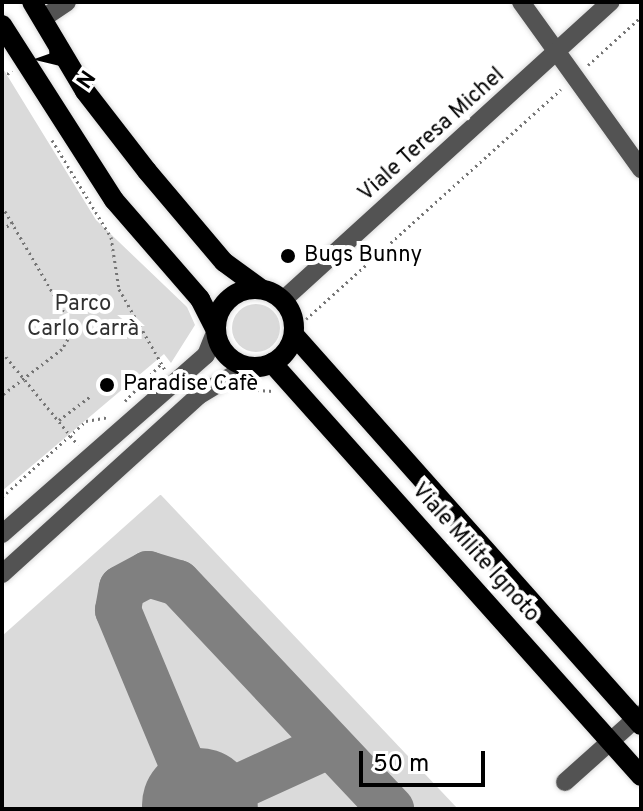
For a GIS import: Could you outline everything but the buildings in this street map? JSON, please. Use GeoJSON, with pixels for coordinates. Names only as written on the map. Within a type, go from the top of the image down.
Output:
{"type":"FeatureCollection","features":[{"type":"Feature","properties":{"kind":"main road"},"geometry":{"type":"LineString","coordinates":[[2,25],[114,200],[200,299],[225,354],[248,366],[272,363],[299,330],[283,300],[261,289],[224,262],[147,171],[37,10]]}},
{"type":"Feature","properties":{"kind":"main road"},"geometry":{"type":"LineString","coordinates":[[216,330],[230,297],[261,289]]}},
{"type":"Feature","properties":{"kind":"main road","name":"Viale Milite Ignoto"},"geometry":{"type":"LineString","coordinates":[[299,330],[639,720]]}},
{"type":"Feature","properties":{"kind":"main road","name":"Viale Milite Ignoto"},"geometry":{"type":"LineString","coordinates":[[272,363],[641,776]]}},
{"type":"Feature","properties":{"kind":"street"},"geometry":{"type":"LineString","coordinates":[[37,10],[67,2]]}},
{"type":"Feature","properties":{"kind":"street"},"geometry":{"type":"LineString","coordinates":[[521,2],[641,169]]}},
{"type":"Feature","properties":{"kind":"street","name":"Viale Teresa Michel"},"geometry":{"type":"LineString","coordinates":[[283,300],[611,2]]}},
{"type":"Feature","properties":{"kind":"street"},"geometry":{"type":"LineString","coordinates":[[2,534],[206,355],[216,330]]}},
{"type":"Feature","properties":{"kind":"street"},"geometry":{"type":"LineString","coordinates":[[2,574],[198,396],[248,366]]}},
{"type":"Feature","properties":{"kind":"street"},"geometry":{"type":"LineString","coordinates":[[565,782],[639,720]]}},
{"type":"Feature","properties":{"kind":"path"},"geometry":{"type":"LineString","coordinates":[[299,330],[310,313],[641,17]]}},
{"type":"Feature","properties":{"kind":"path"},"geometry":{"type":"LineString","coordinates":[[6,65],[18,84]]}},
{"type":"Feature","properties":{"kind":"path"},"geometry":{"type":"LineString","coordinates":[[49,135],[111,237],[119,289],[167,373]]}},
{"type":"Feature","properties":{"kind":"path"},"geometry":{"type":"LineString","coordinates":[[2,206],[74,329],[66,345],[2,395]]}},
{"type":"Feature","properties":{"kind":"path"},"geometry":{"type":"LineString","coordinates":[[2,230],[13,222]]}},
{"type":"Feature","properties":{"kind":"path"},"geometry":{"type":"LineString","coordinates":[[2,352],[88,457]]}},
{"type":"Feature","properties":{"kind":"path"},"geometry":{"type":"LineString","coordinates":[[2,497],[86,421],[110,417],[161,364]]}},
{"type":"Feature","properties":{"kind":"path"},"geometry":{"type":"LineString","coordinates":[[59,420],[92,395]]}},
{"type":"Feature","properties":{"kind":"green space","name":"Parco Carlo Carrà"},"geometry":{"type":"Polygon","coordinates":[[[2,67],[96,220],[187,307],[195,325],[171,363],[164,354],[2,491],[2,67]]]}},
{"type":"Feature","properties":{"kind":"green space"},"geometry":{"type":"Polygon","coordinates":[[[256,304],[273,311],[280,328],[273,345],[256,352],[239,345],[232,328],[239,311],[256,304]]]}},
{"type":"Feature","properties":{"kind":"green space"},"geometry":{"type":"Polygon","coordinates":[[[160,495],[458,809],[2,809],[2,636],[160,495]]]}},
{"type":"Feature","properties":{"kind":"taxiway"},"geometry":{"type":"LineString","coordinates":[[330,745],[199,805],[118,610],[122,588],[148,574],[178,583],[391,809]]}},
{"type":"Feature","properties":{"kind":"runway"},"geometry":{"type":"LineString","coordinates":[[199,805],[201,809]]}},
{"type":"Feature","properties":{"kind":"place","name":"Bugs Bunny"},"geometry":{"type":"Point","coordinates":[288,256]}},
{"type":"Feature","properties":{"kind":"place","name":"Paradise Cafè"},"geometry":{"type":"Point","coordinates":[107,385]}}]}
